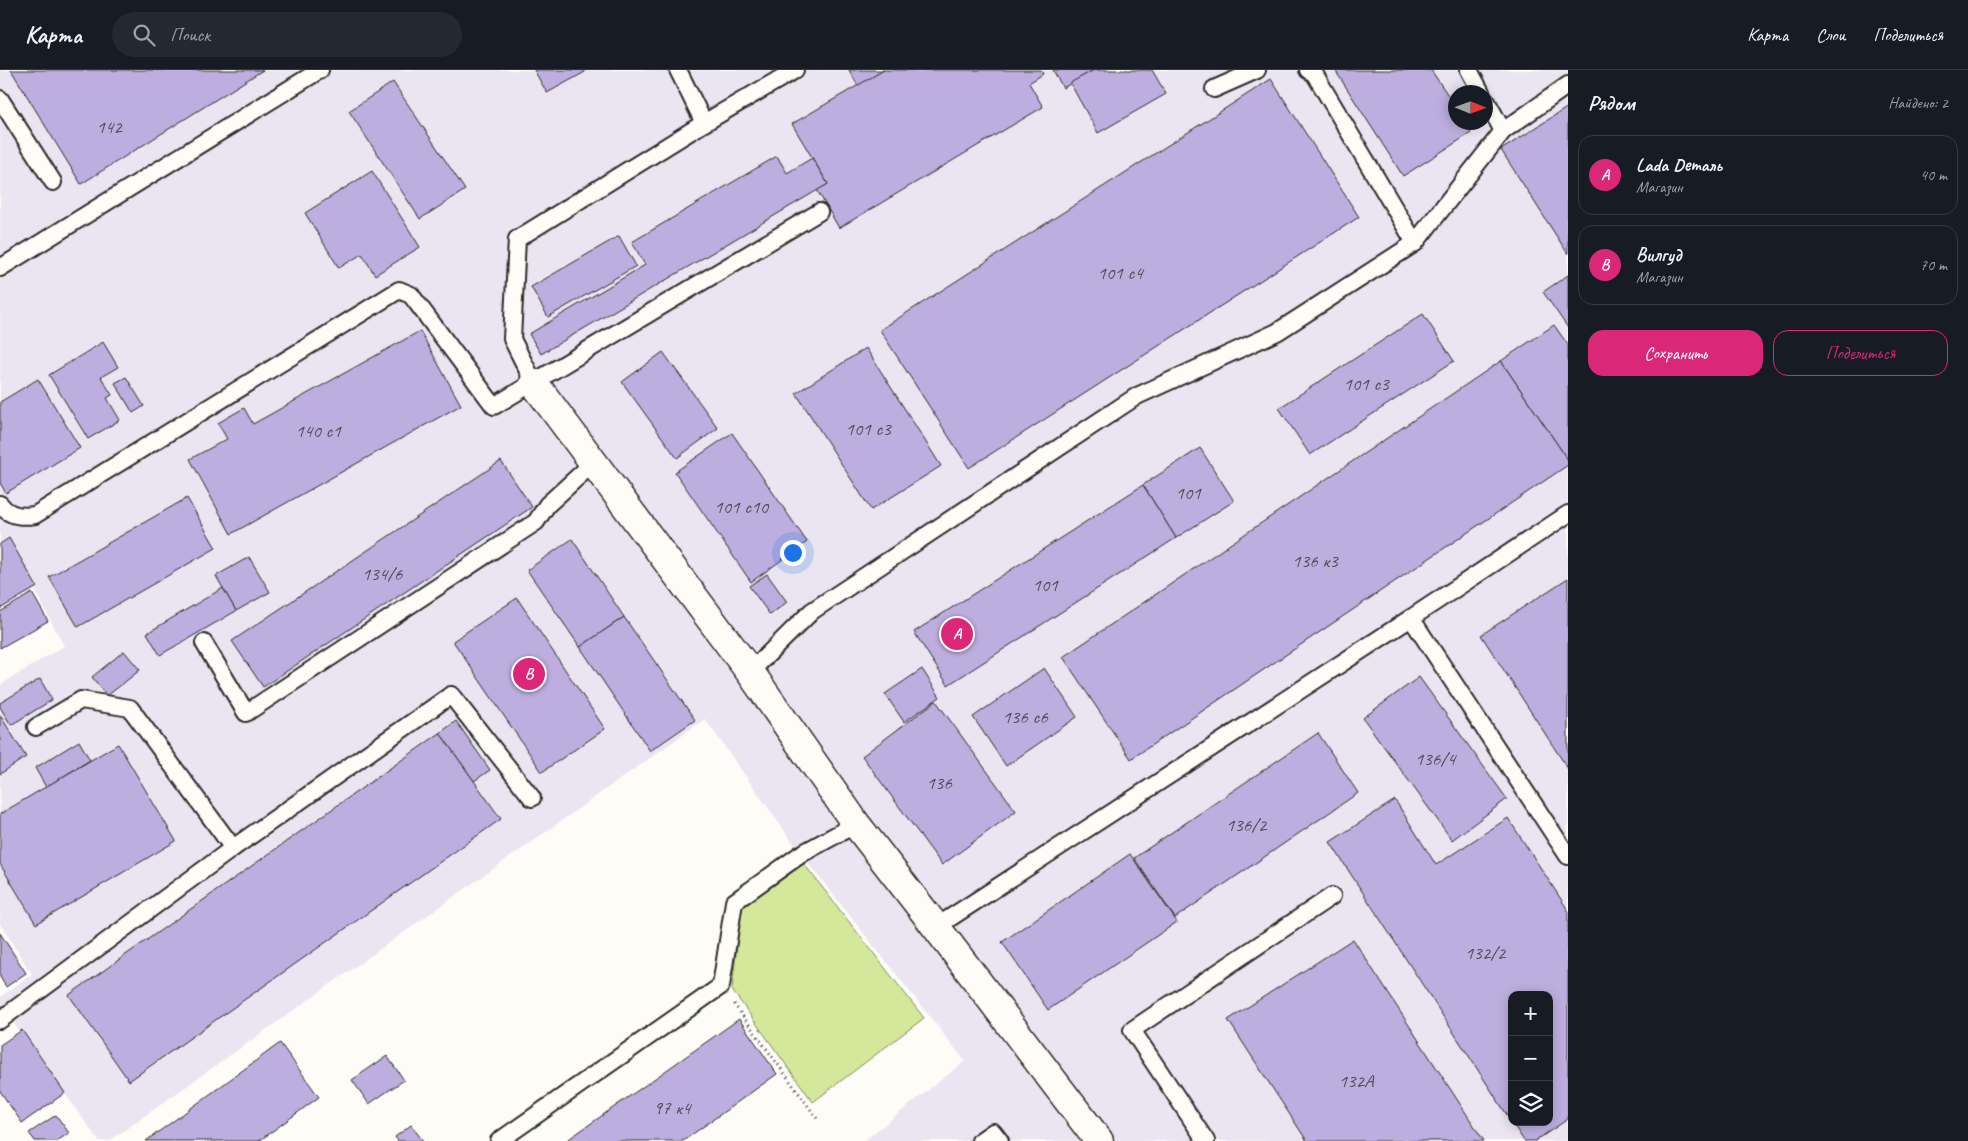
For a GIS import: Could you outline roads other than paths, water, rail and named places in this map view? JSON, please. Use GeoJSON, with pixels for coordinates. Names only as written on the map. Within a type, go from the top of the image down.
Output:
{"type":"FeatureCollection","features":[{"type":"Feature","properties":{"kind":"street"},"geometry":{"type":"LineString","coordinates":[[534,383],[750,672],[856,824],[1099,1141]]}},
{"type":"Feature","properties":{"kind":"lane"},"geometry":{"type":"LineString","coordinates":[[0,268],[320,70]]}},
{"type":"Feature","properties":{"kind":"lane"},"geometry":{"type":"LineString","coordinates":[[678,70],[704,123]]}},
{"type":"Feature","properties":{"kind":"lane"},"geometry":{"type":"LineString","coordinates":[[534,383],[512,338],[517,239],[704,123],[795,70]]}},
{"type":"Feature","properties":{"kind":"lane"},"geometry":{"type":"LineString","coordinates":[[1214,89],[1257,70]]}},
{"type":"Feature","properties":{"kind":"lane"},"geometry":{"type":"LineString","coordinates":[[1308,70],[1314,73],[1415,244]]}},
{"type":"Feature","properties":{"kind":"lane"},"geometry":{"type":"LineString","coordinates":[[1469,70],[1477,85]]}},
{"type":"Feature","properties":{"kind":"lane"},"geometry":{"type":"LineString","coordinates":[[750,672],[812,611],[1137,396],[1277,332],[1415,244],[1502,131],[1568,85]]}},
{"type":"Feature","properties":{"kind":"lane"},"geometry":{"type":"LineString","coordinates":[[0,99],[53,182]]}},
{"type":"Feature","properties":{"kind":"lane"},"geometry":{"type":"LineString","coordinates":[[1493,114],[1502,131]]}},
{"type":"Feature","properties":{"kind":"lane"},"geometry":{"type":"LineString","coordinates":[[0,504],[3,509],[13,514],[26,516],[35,514],[399,290],[411,295],[494,406],[819,212]]}},
{"type":"Feature","properties":{"kind":"lane"},"geometry":{"type":"LineString","coordinates":[[204,644],[246,713],[536,522],[548,505],[593,463]]}},
{"type":"Feature","properties":{"kind":"lane"},"geometry":{"type":"LineString","coordinates":[[936,927],[1568,514]]}},
{"type":"Feature","properties":{"kind":"lane"},"geometry":{"type":"LineString","coordinates":[[1411,618],[1568,856]]}},
{"type":"Feature","properties":{"kind":"lane"},"geometry":{"type":"LineString","coordinates":[[0,1020],[233,848],[451,695],[532,798]]}},
{"type":"Feature","properties":{"kind":"lane"},"geometry":{"type":"LineString","coordinates":[[36,727],[81,700],[130,708],[233,848]]}},
{"type":"Feature","properties":{"kind":"lane"},"geometry":{"type":"LineString","coordinates":[[499,1141],[721,986],[734,902],[800,854],[856,824]]}},
{"type":"Feature","properties":{"kind":"lane"},"geometry":{"type":"LineString","coordinates":[[1206,1141],[1132,1030],[1332,896]]}},
{"type":"Feature","properties":{"kind":"lane"},"geometry":{"type":"LineString","coordinates":[[980,1141],[993,1132],[1000,1141]]}},
{"type":"Feature","properties":{"kind":"place","name":"Lada Dеталь"},"geometry":{"type":"Point","coordinates":[957,634]}},
{"type":"Feature","properties":{"kind":"place","name":"Вилгуд"},"geometry":{"type":"Point","coordinates":[529,674]}}]}
